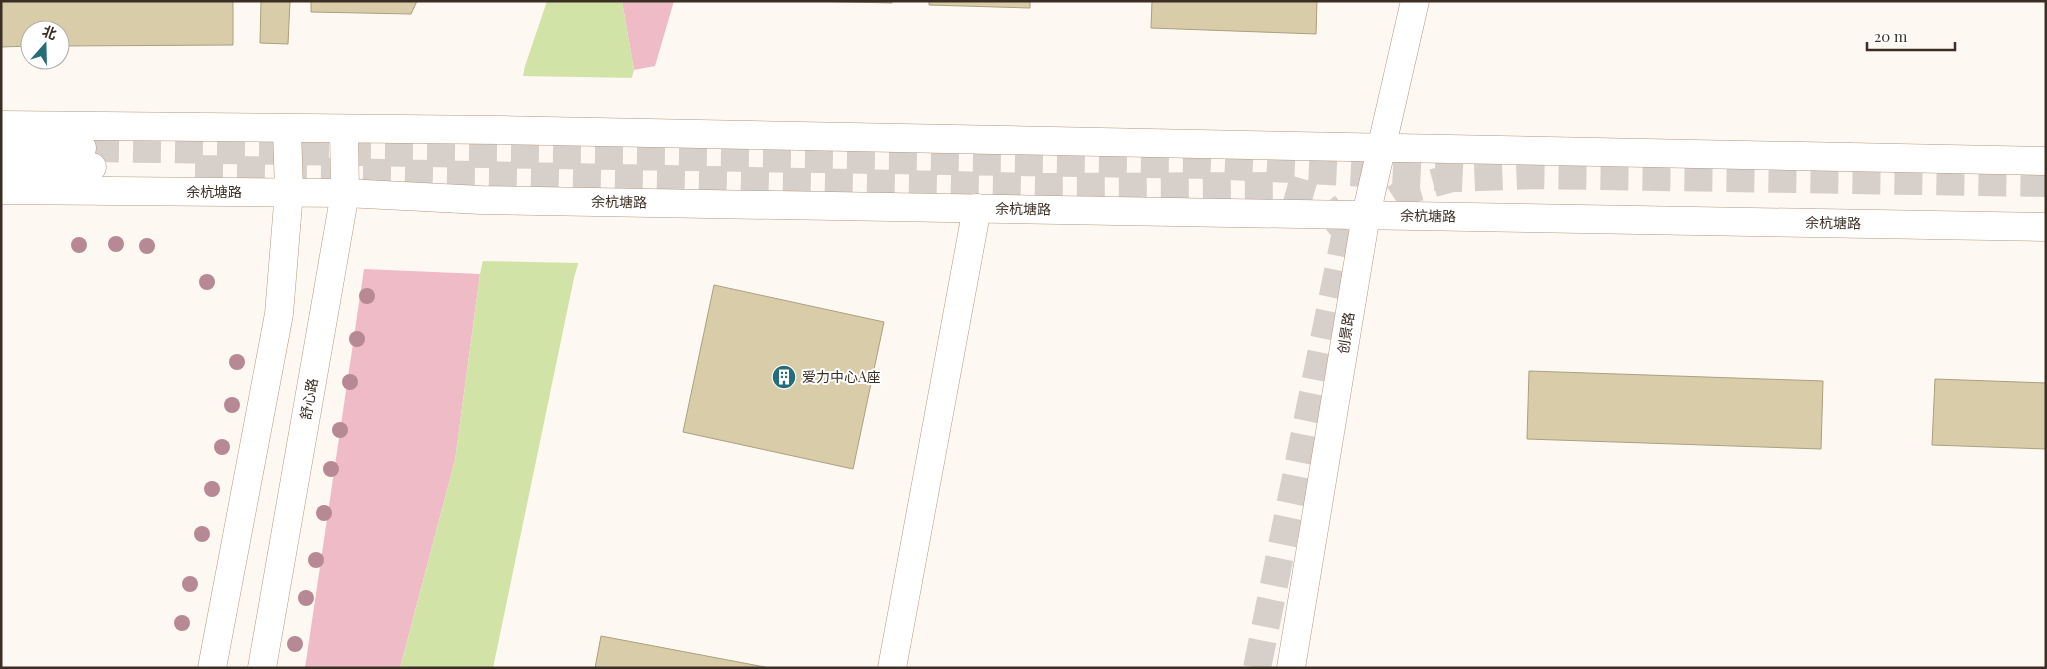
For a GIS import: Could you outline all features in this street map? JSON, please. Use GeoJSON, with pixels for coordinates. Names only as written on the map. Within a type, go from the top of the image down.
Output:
{"type":"FeatureCollection","features":[{"type":"Feature","properties":{"kind":"main road","name":"创景路"},"geometry":{"type":"LineString","coordinates":[[1291,668],[1366,215],[1414,1]]}},
{"type":"Feature","properties":{"kind":"main road"},"geometry":{"type":"LineString","coordinates":[[1,125],[501,130],[2046,161]]}},
{"type":"Feature","properties":{"kind":"main road"},"geometry":{"type":"LineString","coordinates":[[212,668],[279,314],[288,192],[287,129]]}},
{"type":"Feature","properties":{"kind":"main road","name":"舒心路"},"geometry":{"type":"LineString","coordinates":[[262,668],[344,193],[344,129]]}},
{"type":"Feature","properties":{"kind":"main road"},"geometry":{"type":"LineString","coordinates":[[1,147],[91,158],[1,167]]}},
{"type":"Feature","properties":{"kind":"main road","name":"余杭塘路"},"geometry":{"type":"LineString","coordinates":[[1,190],[344,193],[481,200],[2046,227]]}},
{"type":"Feature","properties":{"kind":"main road"},"geometry":{"type":"LineString","coordinates":[[892,668],[977,208]]}},
{"type":"Feature","properties":{"kind":"shaded area"},"geometry":{"type":"Polygon","coordinates":[[[547,1],[622,1],[634,70],[574,278],[493,668],[400,668],[455,460],[480,274],[525,66],[547,1]]]}},
{"type":"Feature","properties":{"kind":"shaded area"},"geometry":{"type":"Polygon","coordinates":[[[622,1],[674,1],[655,66],[634,70],[622,1]]]}},
{"type":"Feature","properties":{"kind":"shaded area"},"geometry":{"type":"Polygon","coordinates":[[[364,269],[480,274],[455,460],[400,668],[305,668],[364,269]]]}},
{"type":"Feature","properties":{"kind":"pier"},"geometry":{"type":"Polygon","coordinates":[[[520,76],[634,78],[581,263],[480,261],[520,76]]]}},
{"type":"Feature","properties":{"kind":"building"},"geometry":{"type":"Polygon","coordinates":[[[1,1],[233,1],[233,45],[70,46],[70,20],[20,20],[20,46],[1,47],[1,1]]]}},
{"type":"Feature","properties":{"kind":"building"},"geometry":{"type":"Polygon","coordinates":[[[261,1],[290,1],[288,44],[260,43],[261,1]]]}},
{"type":"Feature","properties":{"kind":"building"},"geometry":{"type":"Polygon","coordinates":[[[311,1],[417,1],[411,14],[311,12],[311,1]]]}},
{"type":"Feature","properties":{"kind":"building"},"geometry":{"type":"Polygon","coordinates":[[[808,1],[892,1],[892,3],[808,1]]]}},
{"type":"Feature","properties":{"kind":"building"},"geometry":{"type":"Polygon","coordinates":[[[929,1],[1030,1],[1030,8],[929,5],[929,1]]]}},
{"type":"Feature","properties":{"kind":"building"},"geometry":{"type":"Polygon","coordinates":[[[1152,1],[1317,1],[1316,34],[1151,28],[1152,1]]]}},
{"type":"Feature","properties":{"kind":"building","name":"爱力中心A座"},"geometry":{"type":"Polygon","coordinates":[[[714,285],[884,322],[853,469],[683,432],[714,285]]]}},
{"type":"Feature","properties":{"kind":"building"},"geometry":{"type":"Polygon","coordinates":[[[1529,371],[1823,381],[1821,449],[1527,439],[1529,371]]]}},
{"type":"Feature","properties":{"kind":"building"},"geometry":{"type":"Polygon","coordinates":[[[1935,379],[2046,383],[2046,449],[1932,445],[1935,379]]]}},
{"type":"Feature","properties":{"kind":"building"},"geometry":{"type":"Polygon","coordinates":[[[601,636],[770,668],[595,668],[601,636]]]}},
{"type":"Feature","properties":{"kind":"tunnel"},"geometry":{"type":"LineString","coordinates":[[91,148],[1210,165],[1464,178]]}},
{"type":"Feature","properties":{"kind":"tunnel"},"geometry":{"type":"LineString","coordinates":[[195,169],[1039,187],[1277,186],[1319,198],[1346,232]]}},
{"type":"Feature","properties":{"kind":"tunnel"},"geometry":{"type":"LineString","coordinates":[[1257,668],[1346,232],[1408,190],[1452,178],[1534,175],[2046,183]]}},
{"type":"Feature","properties":{"kind":"place","name":"爱力中心A座"},"geometry":{"type":"Point","coordinates":[784,377]}}]}
